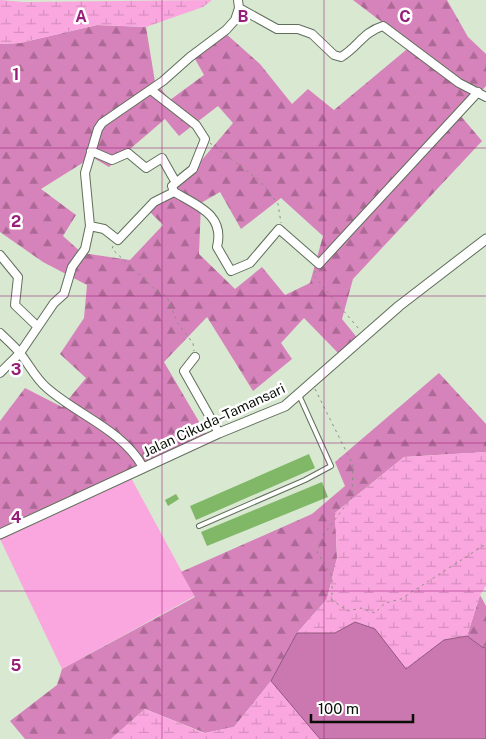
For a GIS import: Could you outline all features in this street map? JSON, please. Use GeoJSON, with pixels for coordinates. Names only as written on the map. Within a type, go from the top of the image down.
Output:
{"type":"FeatureCollection","features":[{"type":"Feature","properties":{"kind":"street"},"geometry":{"type":"LineString","coordinates":[[0,373],[20,353],[67,289],[72,267],[89,238],[90,226],[85,174],[91,151],[102,123],[151,90],[226,30],[234,20],[239,4],[277,29],[298,29],[312,34],[334,55],[341,57],[352,50],[369,30],[383,26],[459,84],[486,97]]}},
{"type":"Feature","properties":{"kind":"street"},"geometry":{"type":"LineString","coordinates":[[151,90],[196,125],[205,139],[193,169],[175,181],[172,186],[174,192],[206,211],[216,224],[220,232],[216,247],[231,271],[250,263],[267,241],[282,229],[319,264],[478,92]]}},
{"type":"Feature","properties":{"kind":"street"},"geometry":{"type":"LineString","coordinates":[[91,151],[112,160],[128,153],[146,168],[162,158],[175,181]]}},
{"type":"Feature","properties":{"kind":"street"},"geometry":{"type":"LineString","coordinates":[[90,226],[104,229],[118,240],[144,216],[154,202],[174,192]]}},
{"type":"Feature","properties":{"kind":"street","name":"Jalan Cikuda–Tamansari"},"geometry":{"type":"LineString","coordinates":[[0,534],[143,467],[285,406],[399,306],[486,239]]}},
{"type":"Feature","properties":{"kind":"street"},"geometry":{"type":"LineString","coordinates":[[0,255],[18,277],[15,305],[38,326]]}},
{"type":"Feature","properties":{"kind":"street"},"geometry":{"type":"LineString","coordinates":[[0,333],[20,353],[35,376],[48,388],[126,443],[143,467]]}},
{"type":"Feature","properties":{"kind":"street"},"geometry":{"type":"LineString","coordinates":[[195,357],[184,371],[219,433]]}},
{"type":"Feature","properties":{"kind":"lane"},"geometry":{"type":"LineString","coordinates":[[199,526],[305,480],[331,466],[299,394]]}},
{"type":"Feature","properties":{"kind":"path"},"geometry":{"type":"LineString","coordinates":[[205,139],[260,181],[278,204],[282,229]]}},
{"type":"Feature","properties":{"kind":"path"},"geometry":{"type":"LineString","coordinates":[[118,240],[112,249],[155,289],[167,297],[178,324],[193,343],[195,357]]}},
{"type":"Feature","properties":{"kind":"path"},"geometry":{"type":"LineString","coordinates":[[319,264],[312,275],[366,336]]}},
{"type":"Feature","properties":{"kind":"path"},"geometry":{"type":"LineString","coordinates":[[312,383],[353,464],[352,497],[324,534],[317,552],[332,576],[332,600],[348,611],[362,608],[375,613],[385,603],[401,599],[486,544]]}},
{"type":"Feature","properties":{"kind":"green space"},"geometry":{"type":"Polygon","coordinates":[[[0,0],[24,2],[212,0],[203,7],[146,27],[97,25],[20,43],[0,44],[0,0]]]}},
{"type":"Feature","properties":{"kind":"green space"},"geometry":{"type":"Polygon","coordinates":[[[353,0],[447,0],[468,37],[486,54],[486,86],[460,115],[482,141],[353,279],[342,319],[359,340],[341,356],[304,318],[281,343],[292,359],[253,391],[207,317],[164,362],[208,437],[0,535],[0,421],[25,388],[62,407],[86,378],[60,354],[84,318],[87,285],[43,262],[0,232],[0,44],[20,43],[97,25],[146,27],[155,82],[170,100],[204,75],[194,57],[224,32],[260,64],[292,104],[308,89],[334,110],[412,45],[353,0]],[[218,106],[179,136],[165,119],[109,167],[92,157],[41,189],[76,215],[63,236],[82,253],[130,260],[163,225],[144,206],[185,180],[233,123],[218,106]],[[220,192],[201,203],[199,254],[235,289],[262,267],[285,295],[310,283],[323,236],[281,198],[241,229],[220,192]]]}},
{"type":"Feature","properties":{"kind":"green space"},"geometry":{"type":"Polygon","coordinates":[[[439,373],[486,424],[486,452],[404,457],[335,513],[337,558],[327,599],[297,633],[271,681],[234,727],[205,733],[145,709],[111,739],[25,739],[10,721],[57,685],[62,669],[195,597],[181,572],[312,514],[345,486],[335,462],[439,373]]]}},
{"type":"Feature","properties":{"kind":"green space"},"geometry":{"type":"Polygon","coordinates":[[[486,452],[486,586],[480,595],[467,636],[444,640],[406,670],[375,629],[355,622],[335,633],[297,633],[327,599],[337,558],[335,513],[404,457],[486,452]]]}},
{"type":"Feature","properties":{"kind":"green space"},"geometry":{"type":"Polygon","coordinates":[[[130,476],[195,596],[62,669],[0,539],[0,535],[130,476]]]}},
{"type":"Feature","properties":{"kind":"green space"},"geometry":{"type":"Polygon","coordinates":[[[480,595],[486,606],[486,648],[467,636],[480,595]]]}},
{"type":"Feature","properties":{"kind":"green space"},"geometry":{"type":"Polygon","coordinates":[[[271,681],[320,739],[111,739],[145,709],[204,733],[234,727],[271,681]]]}},
{"type":"Feature","properties":{"kind":"shaded area"},"geometry":{"type":"Polygon","coordinates":[[[355,622],[375,629],[406,669],[444,640],[467,636],[486,648],[486,739],[320,739],[271,681],[297,633],[335,633],[355,622]]]}},
{"type":"Feature","properties":{"kind":"building"},"geometry":{"type":"Polygon","coordinates":[[[309,454],[315,468],[196,520],[190,506],[309,454]]]}},
{"type":"Feature","properties":{"kind":"building"},"geometry":{"type":"Polygon","coordinates":[[[322,482],[328,497],[207,546],[201,532],[322,482]]]}},
{"type":"Feature","properties":{"kind":"building"},"geometry":{"type":"Polygon","coordinates":[[[176,494],[179,499],[168,506],[165,500],[176,494]]]}}]}
